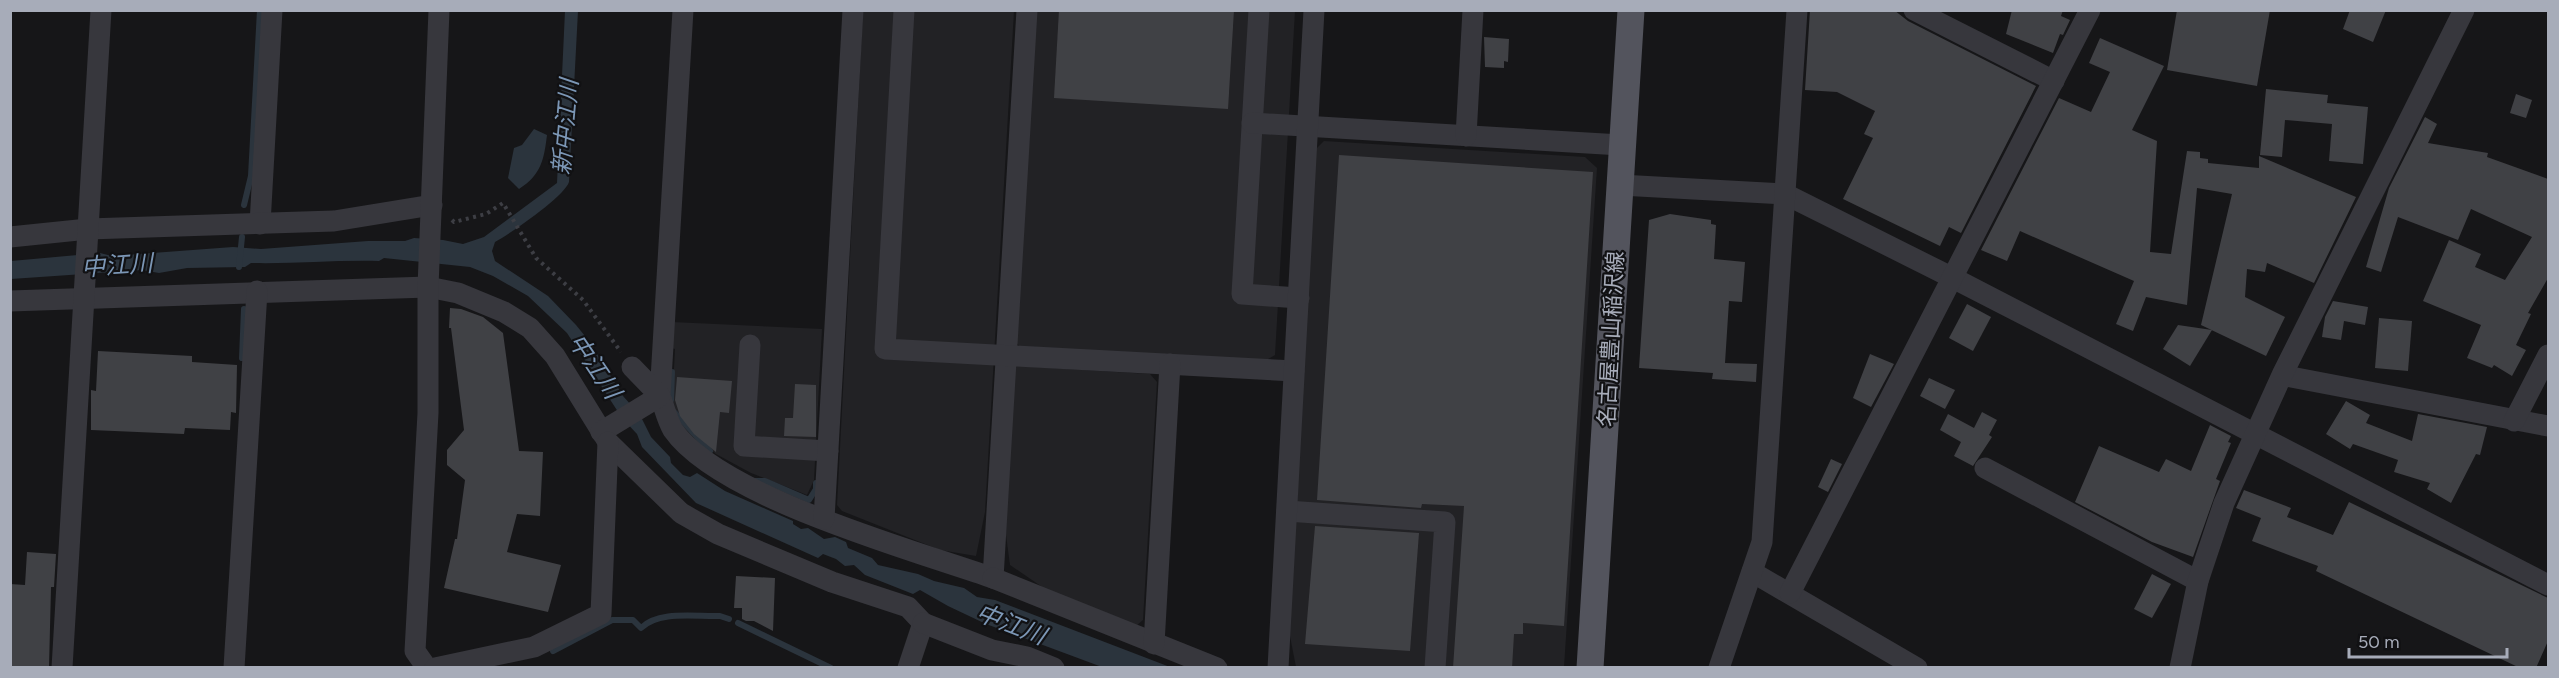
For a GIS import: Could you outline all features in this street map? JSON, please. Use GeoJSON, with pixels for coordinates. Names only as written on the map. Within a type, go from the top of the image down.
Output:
{"type":"FeatureCollection","features":[{"type":"Feature","properties":{"kind":"main road","name":"名古屋豊山稲沢線"},"geometry":{"type":"LineString","coordinates":[[1590,668],[1630,10]]}},
{"type":"Feature","properties":{"kind":"street"},"geometry":{"type":"LineString","coordinates":[[62,668],[101,10]]}},
{"type":"Feature","properties":{"kind":"street"},"geometry":{"type":"LineString","coordinates":[[260,224],[272,10]]}},
{"type":"Feature","properties":{"kind":"street"},"geometry":{"type":"LineString","coordinates":[[427,668],[415,651],[428,413],[429,277],[439,10]]}},
{"type":"Feature","properties":{"kind":"street"},"geometry":{"type":"LineString","coordinates":[[656,398],[683,10]]}},
{"type":"Feature","properties":{"kind":"street"},"geometry":{"type":"LineString","coordinates":[[824,519],[853,10]]}},
{"type":"Feature","properties":{"kind":"street"},"geometry":{"type":"LineString","coordinates":[[904,10],[885,349],[1294,370]]}},
{"type":"Feature","properties":{"kind":"street"},"geometry":{"type":"LineString","coordinates":[[993,578],[1027,10]]}},
{"type":"Feature","properties":{"kind":"street"},"geometry":{"type":"LineString","coordinates":[[1259,10],[1242,294],[1299,298]]}},
{"type":"Feature","properties":{"kind":"street"},"geometry":{"type":"LineString","coordinates":[[1278,668],[1314,10]]}},
{"type":"Feature","properties":{"kind":"street"},"geometry":{"type":"LineString","coordinates":[[1466,136],[1473,10]]}},
{"type":"Feature","properties":{"kind":"street"},"geometry":{"type":"LineString","coordinates":[[1719,668],[1762,542],[1797,10]]}},
{"type":"Feature","properties":{"kind":"street"},"geometry":{"type":"LineString","coordinates":[[1914,10],[2054,81]]}},
{"type":"Feature","properties":{"kind":"street"},"geometry":{"type":"LineString","coordinates":[[1791,593],[2090,10]]}},
{"type":"Feature","properties":{"kind":"street"},"geometry":{"type":"LineString","coordinates":[[2180,668],[2198,581],[2224,503],[2255,432],[2464,10]]}},
{"type":"Feature","properties":{"kind":"street"},"geometry":{"type":"LineString","coordinates":[[1252,123],[1621,145]]}},
{"type":"Feature","properties":{"kind":"street"},"geometry":{"type":"LineString","coordinates":[[1620,185],[1785,194],[2255,432],[2548,585]]}},
{"type":"Feature","properties":{"kind":"street"},"geometry":{"type":"LineString","coordinates":[[10,237],[432,216]]}},
{"type":"Feature","properties":{"kind":"street"},"geometry":{"type":"LineString","coordinates":[[10,301],[257,291],[429,277],[504,312],[530,328],[555,356],[605,434],[681,513],[718,534],[832,582],[908,607],[923,623],[992,650],[1027,657],[1054,668]]}},
{"type":"Feature","properties":{"kind":"street"},"geometry":{"type":"LineString","coordinates":[[234,668],[257,291]]}},
{"type":"Feature","properties":{"kind":"street"},"geometry":{"type":"LineString","coordinates":[[750,345],[744,446],[828,451]]}},
{"type":"Feature","properties":{"kind":"street"},"geometry":{"type":"LineString","coordinates":[[2514,421],[2548,355]]}},
{"type":"Feature","properties":{"kind":"street"},"geometry":{"type":"LineString","coordinates":[[1154,644],[1170,364]]}},
{"type":"Feature","properties":{"kind":"street"},"geometry":{"type":"LineString","coordinates":[[632,367],[656,398],[673,429],[728,477],[824,519],[993,578],[1217,668]]}},
{"type":"Feature","properties":{"kind":"street"},"geometry":{"type":"LineString","coordinates":[[2291,377],[2548,426]]}},
{"type":"Feature","properties":{"kind":"street"},"geometry":{"type":"LineString","coordinates":[[605,434],[656,398]]}},
{"type":"Feature","properties":{"kind":"street"},"geometry":{"type":"LineString","coordinates":[[435,668],[532,657],[601,614],[605,434]]}},
{"type":"Feature","properties":{"kind":"street"},"geometry":{"type":"LineString","coordinates":[[1985,468],[2198,581]]}},
{"type":"Feature","properties":{"kind":"street"},"geometry":{"type":"LineString","coordinates":[[1287,511],[1445,522],[1435,668]]}},
{"type":"Feature","properties":{"kind":"street"},"geometry":{"type":"LineString","coordinates":[[1752,572],[1917,668]]}},
{"type":"Feature","properties":{"kind":"street"},"geometry":{"type":"LineString","coordinates":[[908,668],[923,623]]}},
{"type":"Feature","properties":{"kind":"path"},"geometry":{"type":"LineString","coordinates":[[432,216],[454,222],[486,214],[503,203],[536,258],[583,300],[632,367]]}},
{"type":"Feature","properties":{"kind":"shaded area"},"geometry":{"type":"Polygon","coordinates":[[[863,11],[1014,11],[985,512],[976,556],[940,550],[842,511],[837,505],[863,11]]]}},
{"type":"Feature","properties":{"kind":"shaded area"},"geometry":{"type":"Polygon","coordinates":[[[1033,11],[1295,11],[1275,355],[1263,362],[1021,348],[1013,339],[1033,11]]]}},
{"type":"Feature","properties":{"kind":"shaded area"},"geometry":{"type":"Polygon","coordinates":[[[1324,141],[1585,157],[1597,168],[1564,667],[1296,667],[1288,626],[1316,149],[1324,141]]]}},
{"type":"Feature","properties":{"kind":"shaded area"},"geometry":{"type":"Polygon","coordinates":[[[672,322],[822,329],[814,480],[807,495],[751,473],[716,454],[692,433],[672,407],[675,349],[671,348],[672,322]]]}},
{"type":"Feature","properties":{"kind":"shaded area"},"geometry":{"type":"Polygon","coordinates":[[[1017,366],[1150,374],[1157,382],[1143,620],[1136,626],[1048,591],[1010,565],[1002,505],[1012,373],[1017,366]]]}},
{"type":"Feature","properties":{"kind":"water"},"geometry":{"type":"Polygon","coordinates":[[[565,11],[578,11],[569,182],[548,205],[495,242],[492,251],[495,261],[548,296],[576,325],[589,341],[623,396],[640,415],[651,437],[670,457],[671,463],[683,475],[690,477],[697,473],[725,491],[793,521],[793,524],[801,529],[808,528],[824,539],[835,537],[846,542],[848,548],[872,558],[878,565],[964,588],[977,597],[995,600],[1170,667],[1102,667],[986,624],[920,590],[913,594],[865,575],[854,565],[845,566],[836,559],[823,554],[818,558],[696,503],[642,447],[637,434],[622,418],[567,333],[528,296],[493,276],[470,267],[384,258],[379,261],[251,263],[245,267],[187,268],[159,273],[142,270],[11,279],[11,261],[100,253],[112,256],[233,247],[261,249],[368,241],[405,241],[414,238],[463,244],[484,237],[557,183],[565,11]]]}},
{"type":"Feature","properties":{"kind":"water"},"geometry":{"type":"Polygon","coordinates":[[[534,129],[547,135],[543,159],[537,172],[519,189],[508,178],[514,148],[522,145],[534,129]]]}},
{"type":"Feature","properties":{"kind":"building"},"geometry":{"type":"Polygon","coordinates":[[[1059,10],[1234,10],[1228,109],[1054,98],[1059,10]]]}},
{"type":"Feature","properties":{"kind":"building"},"geometry":{"type":"Polygon","coordinates":[[[1810,10],[1894,10],[1908,21],[2036,86],[1961,233],[1949,227],[1940,246],[1843,199],[1873,138],[1864,134],[1875,111],[1837,92],[1805,90],[1810,10]]]}},
{"type":"Feature","properties":{"kind":"building"},"geometry":{"type":"Polygon","coordinates":[[[2012,10],[2063,10],[2061,16],[2070,20],[2063,35],[2060,34],[2053,53],[2006,34],[2012,10]]]}},
{"type":"Feature","properties":{"kind":"building"},"geometry":{"type":"Polygon","coordinates":[[[2177,10],[2270,10],[2257,86],[2167,70],[2177,10]]]}},
{"type":"Feature","properties":{"kind":"building"},"geometry":{"type":"Polygon","coordinates":[[[2350,10],[2386,10],[2373,42],[2343,29],[2350,10]]]}},
{"type":"Feature","properties":{"kind":"building"},"geometry":{"type":"Polygon","coordinates":[[[1484,37],[1509,39],[1508,62],[1504,61],[1504,68],[1485,67],[1484,37]]]}},
{"type":"Feature","properties":{"kind":"building"},"geometry":{"type":"Polygon","coordinates":[[[2100,38],[2164,66],[2132,130],[2157,141],[2150,252],[2171,254],[2187,151],[2200,152],[2200,158],[2208,159],[2208,163],[2259,168],[2259,156],[2356,197],[2314,283],[2267,263],[2265,272],[2247,269],[2245,297],[2285,317],[2266,356],[2201,325],[2232,194],[2197,188],[2187,305],[2146,297],[2133,331],[2116,324],[2134,281],[2020,231],[2007,261],[1981,250],[2059,98],[2091,112],[2110,72],[2089,63],[2100,38]]]}},
{"type":"Feature","properties":{"kind":"building"},"geometry":{"type":"Polygon","coordinates":[[[2266,89],[2328,95],[2327,103],[2368,107],[2363,164],[2329,161],[2332,124],[2285,120],[2282,157],[2260,155],[2266,89]]]}},
{"type":"Feature","properties":{"kind":"building"},"geometry":{"type":"Polygon","coordinates":[[[2516,94],[2532,100],[2526,118],[2510,113],[2516,94]]]}},
{"type":"Feature","properties":{"kind":"building"},"geometry":{"type":"Polygon","coordinates":[[[2425,117],[2437,124],[2428,143],[2488,153],[2487,157],[2548,179],[2548,278],[2528,313],[2531,314],[2516,345],[2526,350],[2512,376],[2494,365],[2492,368],[2467,358],[2481,325],[2423,301],[2449,240],[2481,254],[2475,267],[2505,280],[2532,237],[2471,209],[2458,240],[2398,217],[2381,272],[2366,267],[2389,188],[2425,117]]]}},
{"type":"Feature","properties":{"kind":"building"},"geometry":{"type":"Polygon","coordinates":[[[1339,155],[1593,172],[1564,626],[1523,623],[1523,634],[1514,634],[1512,668],[1453,668],[1464,506],[1422,504],[1421,508],[1317,500],[1339,155]]]}},
{"type":"Feature","properties":{"kind":"building"},"geometry":{"type":"Polygon","coordinates":[[[1670,214],[1711,220],[1711,224],[1716,225],[1714,259],[1745,262],[1742,302],[1729,301],[1725,363],[1757,364],[1756,382],[1712,379],[1713,373],[1639,368],[1649,220],[1670,214]]]}},
{"type":"Feature","properties":{"kind":"building"},"geometry":{"type":"Polygon","coordinates":[[[2333,301],[2368,307],[2365,325],[2344,321],[2341,340],[2322,337],[2325,317],[2333,301]]]}},
{"type":"Feature","properties":{"kind":"building"},"geometry":{"type":"Polygon","coordinates":[[[1967,304],[1991,317],[1973,351],[1949,338],[1967,304]]]}},
{"type":"Feature","properties":{"kind":"building"},"geometry":{"type":"Polygon","coordinates":[[[450,308],[461,309],[483,317],[503,333],[519,451],[543,452],[540,516],[517,514],[507,552],[561,565],[548,612],[444,588],[455,539],[457,539],[465,480],[447,465],[447,450],[464,430],[451,328],[449,328],[450,308]]]}},
{"type":"Feature","properties":{"kind":"building"},"geometry":{"type":"Polygon","coordinates":[[[2379,318],[2412,321],[2408,371],[2375,368],[2379,318]]]}},
{"type":"Feature","properties":{"kind":"building"},"geometry":{"type":"Polygon","coordinates":[[[2178,325],[2212,330],[2190,366],[2163,349],[2178,325]]]}},
{"type":"Feature","properties":{"kind":"building"},"geometry":{"type":"Polygon","coordinates":[[[98,351],[192,356],[192,362],[237,365],[236,413],[231,412],[230,430],[185,428],[184,434],[91,430],[91,390],[96,391],[98,351]]]}},
{"type":"Feature","properties":{"kind":"building"},"geometry":{"type":"Polygon","coordinates":[[[1870,354],[1894,364],[1871,407],[1853,398],[1870,354]]]}},
{"type":"Feature","properties":{"kind":"building"},"geometry":{"type":"Polygon","coordinates":[[[677,377],[732,381],[729,413],[720,412],[716,452],[694,434],[680,416],[675,400],[677,377]]]}},
{"type":"Feature","properties":{"kind":"building"},"geometry":{"type":"Polygon","coordinates":[[[1929,378],[1955,390],[1945,409],[1920,396],[1929,378]]]}},
{"type":"Feature","properties":{"kind":"building"},"geometry":{"type":"Polygon","coordinates":[[[795,384],[816,385],[816,437],[784,436],[785,418],[793,418],[795,384]]]}},
{"type":"Feature","properties":{"kind":"building"},"geometry":{"type":"Polygon","coordinates":[[[2346,401],[2370,415],[2366,423],[2412,441],[2418,414],[2487,427],[2480,455],[2476,454],[2451,503],[2427,489],[2430,483],[2394,472],[2398,460],[2353,444],[2350,449],[2326,434],[2346,401]]]}},
{"type":"Feature","properties":{"kind":"building"},"geometry":{"type":"Polygon","coordinates":[[[1982,412],[1997,420],[1989,435],[1992,437],[1973,466],[1954,456],[1961,442],[1940,430],[1948,414],[1974,428],[1982,412]]]}},
{"type":"Feature","properties":{"kind":"building"},"geometry":{"type":"Polygon","coordinates":[[[2210,425],[2231,436],[2228,442],[2231,443],[2216,479],[2220,481],[2193,557],[2152,542],[2075,502],[2099,446],[2159,472],[2166,459],[2191,471],[2210,425]]]}},
{"type":"Feature","properties":{"kind":"building"},"geometry":{"type":"Polygon","coordinates":[[[1831,459],[1842,464],[1828,492],[1818,487],[1831,459]]]}},
{"type":"Feature","properties":{"kind":"building"},"geometry":{"type":"Polygon","coordinates":[[[2244,490],[2291,508],[2287,517],[2333,535],[2349,502],[2548,598],[2548,641],[2536,668],[2520,668],[2316,571],[2318,566],[2252,541],[2261,518],[2236,508],[2244,490]]]}},
{"type":"Feature","properties":{"kind":"building"},"geometry":{"type":"Polygon","coordinates":[[[1315,526],[1419,533],[1410,651],[1305,644],[1315,526]]]}},
{"type":"Feature","properties":{"kind":"building"},"geometry":{"type":"Polygon","coordinates":[[[27,552],[56,554],[54,587],[51,587],[49,668],[10,668],[10,584],[25,585],[27,552]]]}},
{"type":"Feature","properties":{"kind":"building"},"geometry":{"type":"Polygon","coordinates":[[[2152,574],[2171,584],[2152,618],[2134,609],[2152,574]]]}},
{"type":"Feature","properties":{"kind":"building"},"geometry":{"type":"Polygon","coordinates":[[[736,576],[775,578],[773,631],[754,621],[742,619],[742,608],[734,608],[736,576]]]}},
{"type":"Feature","properties":{"kind":"waterway"},"geometry":{"type":"LineString","coordinates":[[244,205],[251,176],[260,10]]}},
{"type":"Feature","properties":{"kind":"waterway"},"geometry":{"type":"LineString","coordinates":[[239,267],[242,237]]}},
{"type":"Feature","properties":{"kind":"waterway"},"geometry":{"type":"LineString","coordinates":[[242,358],[244,309]]}},
{"type":"Feature","properties":{"kind":"waterway"},"geometry":{"type":"LineString","coordinates":[[671,400],[672,372]]}},
{"type":"Feature","properties":{"kind":"waterway"},"geometry":{"type":"LineString","coordinates":[[674,412],[710,451]]}},
{"type":"Feature","properties":{"kind":"waterway"},"geometry":{"type":"LineString","coordinates":[[755,481],[765,481],[809,500],[816,489],[816,483]]}},
{"type":"Feature","properties":{"kind":"waterway"},"geometry":{"type":"LineString","coordinates":[[553,651],[612,620],[633,620],[641,628],[649,622],[668,617],[720,616],[729,619]]}},
{"type":"Feature","properties":{"kind":"waterway"},"geometry":{"type":"LineString","coordinates":[[738,623],[831,668]]}},
{"type":"Feature","properties":{"kind":"water label","name":"新中江川"},"geometry":{"type":"Point","coordinates":[565,127]}},
{"type":"Feature","properties":{"kind":"water label","name":"中江川"},"geometry":{"type":"Point","coordinates":[117,265]}},
{"type":"Feature","properties":{"kind":"water label","name":"中江川"},"geometry":{"type":"Point","coordinates":[595,366]}},
{"type":"Feature","properties":{"kind":"water label","name":"中江川"},"geometry":{"type":"Point","coordinates":[1011,624]}}]}
